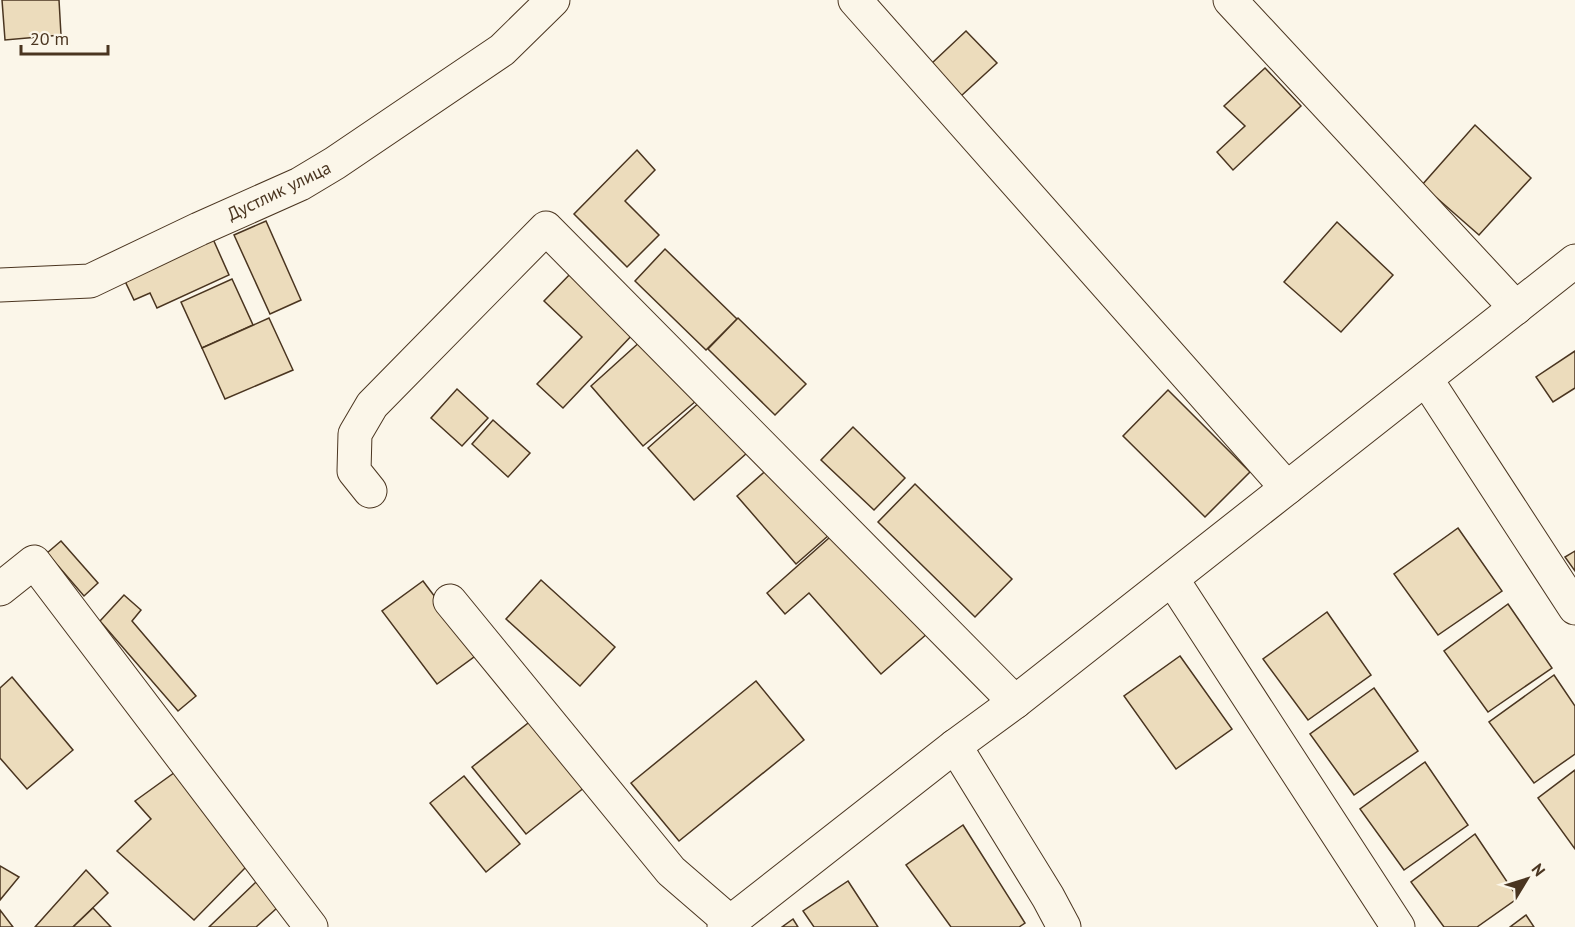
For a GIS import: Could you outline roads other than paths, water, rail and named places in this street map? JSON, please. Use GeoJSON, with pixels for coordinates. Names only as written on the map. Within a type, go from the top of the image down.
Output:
{"type":"FeatureCollection","features":[{"type":"Feature","properties":{"kind":"street","name":"Дустлик улица"},"geometry":{"type":"LineString","coordinates":[[0,285],[90,281],[300,184],[335,163],[502,50],[553,0]]}},
{"type":"Feature","properties":{"kind":"street"},"geometry":{"type":"LineString","coordinates":[[855,0],[1287,488]]}},
{"type":"Feature","properties":{"kind":"street"},"geometry":{"type":"LineString","coordinates":[[1230,0],[1516,308]]}},
{"type":"Feature","properties":{"kind":"street"},"geometry":{"type":"LineString","coordinates":[[370,491],[354,471],[355,434],[372,405],[546,228],[1015,702]]}},
{"type":"Feature","properties":{"kind":"street"},"geometry":{"type":"LineString","coordinates":[[450,601],[671,872],[728,926],[1575,261]]}},
{"type":"Feature","properties":{"kind":"street"},"geometry":{"type":"LineString","coordinates":[[1426,379],[1575,608]]}},
{"type":"Feature","properties":{"kind":"street"},"geometry":{"type":"LineString","coordinates":[[0,589],[34,562],[311,927]]}},
{"type":"Feature","properties":{"kind":"street"},"geometry":{"type":"LineString","coordinates":[[1172,579],[1398,927]]}},
{"type":"Feature","properties":{"kind":"street"},"geometry":{"type":"LineString","coordinates":[[955,746],[1064,927]]}}]}
